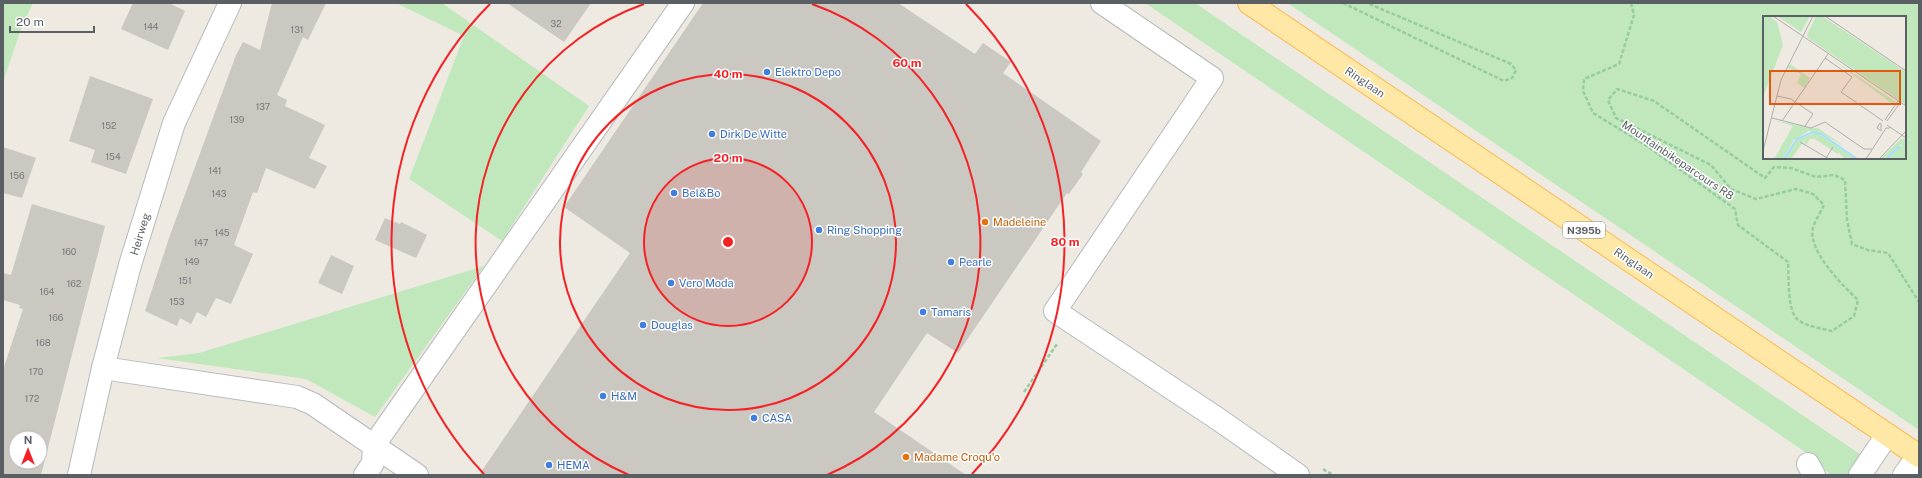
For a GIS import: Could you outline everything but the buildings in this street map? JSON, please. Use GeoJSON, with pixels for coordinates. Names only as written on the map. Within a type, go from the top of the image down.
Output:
{"type":"FeatureCollection","features":[{"type":"Feature","properties":{"kind":"main road","name":"Ringlaan"},"geometry":{"type":"LineString","coordinates":[[1249,3],[1918,456]]}},
{"type":"Feature","properties":{"kind":"street","name":"Heirweg"},"geometry":{"type":"LineString","coordinates":[[79,475],[103,368],[130,264],[174,123],[230,3]]}},
{"type":"Feature","properties":{"kind":"street"},"geometry":{"type":"LineString","coordinates":[[365,475],[373,463],[374,445],[683,3]]}},
{"type":"Feature","properties":{"kind":"street"},"geometry":{"type":"LineString","coordinates":[[1102,3],[1212,78],[1055,311],[1218,419],[1298,475]]}},
{"type":"Feature","properties":{"kind":"street"},"geometry":{"type":"LineString","coordinates":[[103,368],[297,398],[313,404],[417,475]]}},
{"type":"Feature","properties":{"kind":"street"},"geometry":{"type":"LineString","coordinates":[[1860,475],[1888,435]]}},
{"type":"Feature","properties":{"kind":"street"},"geometry":{"type":"LineString","coordinates":[[1904,475],[1918,456]]}},
{"type":"Feature","properties":{"kind":"path"},"geometry":{"type":"LineString","coordinates":[[1343,3],[1504,81],[1512,78],[1516,70],[1511,64],[1368,3]]}},
{"type":"Feature","properties":{"kind":"path","name":"Mountainbikeparcours R8"},"geometry":{"type":"LineString","coordinates":[[1631,3],[1634,15],[1619,64],[1584,79],[1583,91],[1593,113],[1644,144],[1735,209],[1738,225],[1788,262],[1790,306],[1796,319],[1810,326],[1832,330],[1854,316],[1858,300],[1841,283],[1817,252],[1813,229],[1824,205],[1813,194],[1796,189],[1756,199],[1731,189],[1711,165],[1616,118],[1608,100],[1617,89],[1654,101],[1765,178],[1774,167],[1791,168],[1816,177],[1834,175],[1845,180],[1847,220],[1852,244],[1868,250],[1888,253],[1919,302]]}},
{"type":"Feature","properties":{"kind":"green space"},"geometry":{"type":"Polygon","coordinates":[[[3,3],[33,3],[20,32],[3,82],[3,3]]]}},
{"type":"Feature","properties":{"kind":"green space"},"geometry":{"type":"Polygon","coordinates":[[[396,3],[442,3],[589,106],[502,241],[409,179],[464,36],[396,3]]]}},
{"type":"Feature","properties":{"kind":"green space"},"geometry":{"type":"Polygon","coordinates":[[[1145,3],[1195,3],[1870,461],[1860,475],[1830,475],[1817,460],[1145,3]]]}},
{"type":"Feature","properties":{"kind":"green space"},"geometry":{"type":"Polygon","coordinates":[[[1287,3],[1919,3],[1919,430],[1287,3]]]}},
{"type":"Feature","properties":{"kind":"green space"},"geometry":{"type":"Polygon","coordinates":[[[484,266],[375,417],[306,379],[157,358],[199,353],[484,266]]]}},
{"type":"Feature","properties":{"kind":"place","name":"Elektro Depo"},"geometry":{"type":"Point","coordinates":[767,72]}},
{"type":"Feature","properties":{"kind":"place","name":"Dirk De Witte"},"geometry":{"type":"Point","coordinates":[712,134]}},
{"type":"Feature","properties":{"kind":"place","name":"Bel&Bo"},"geometry":{"type":"Point","coordinates":[674,193]}},
{"type":"Feature","properties":{"kind":"place","name":"Madeleine"},"geometry":{"type":"Point","coordinates":[985,222]}},
{"type":"Feature","properties":{"kind":"place","name":"Ring Shopping"},"geometry":{"type":"Point","coordinates":[819,230]}},
{"type":"Feature","properties":{"kind":"place","name":"Pearle"},"geometry":{"type":"Point","coordinates":[951,262]}},
{"type":"Feature","properties":{"kind":"place","name":"Vero Moda"},"geometry":{"type":"Point","coordinates":[671,283]}},
{"type":"Feature","properties":{"kind":"place","name":"Tamaris"},"geometry":{"type":"Point","coordinates":[923,312]}},
{"type":"Feature","properties":{"kind":"place","name":"Douglas"},"geometry":{"type":"Point","coordinates":[643,325]}},
{"type":"Feature","properties":{"kind":"place","name":"H&M"},"geometry":{"type":"Point","coordinates":[603,396]}},
{"type":"Feature","properties":{"kind":"place","name":"CASA"},"geometry":{"type":"Point","coordinates":[754,418]}},
{"type":"Feature","properties":{"kind":"place","name":"Madame Croqu'o"},"geometry":{"type":"Point","coordinates":[906,457]}},
{"type":"Feature","properties":{"kind":"place","name":"HEMA"},"geometry":{"type":"Point","coordinates":[549,465]}}]}
